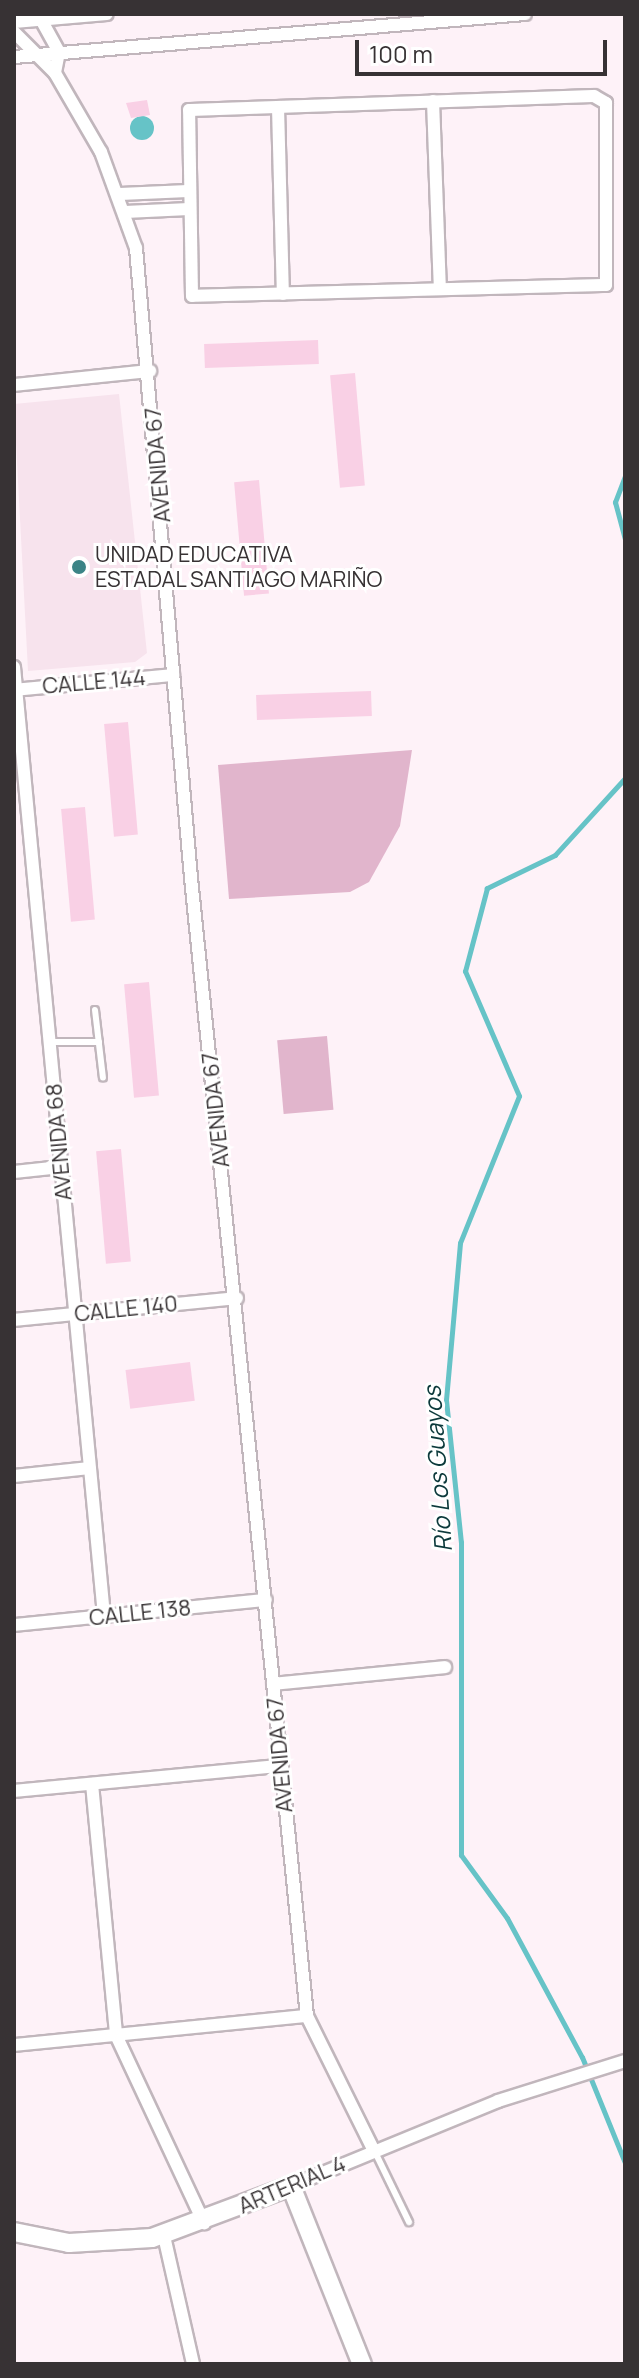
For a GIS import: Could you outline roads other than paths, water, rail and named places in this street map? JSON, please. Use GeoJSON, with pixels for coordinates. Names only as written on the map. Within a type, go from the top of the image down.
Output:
{"type":"FeatureCollection","features":[{"type":"Feature","properties":{"kind":"street"},"geometry":{"type":"LineString","coordinates":[[14,22],[40,17],[107,14]]}},
{"type":"Feature","properties":{"kind":"street"},"geometry":{"type":"LineString","coordinates":[[14,57],[525,14]]}},
{"type":"Feature","properties":{"kind":"street"},"geometry":{"type":"LineString","coordinates":[[40,17],[59,52],[55,73]]}},
{"type":"Feature","properties":{"kind":"street","name":"AVENIDA 67"},"geometry":{"type":"LineString","coordinates":[[14,32],[55,73],[120,194],[125,212],[150,371],[173,675],[307,2016],[373,2149]]}},
{"type":"Feature","properties":{"kind":"street"},"geometry":{"type":"LineString","coordinates":[[594,96],[606,103],[610,283],[192,296],[186,112],[433,101],[594,96]]}},
{"type":"Feature","properties":{"kind":"street"},"geometry":{"type":"LineString","coordinates":[[433,101],[440,289]]}},
{"type":"Feature","properties":{"kind":"street"},"geometry":{"type":"LineString","coordinates":[[278,107],[283,294]]}},
{"type":"Feature","properties":{"kind":"street"},"geometry":{"type":"LineString","coordinates":[[120,194],[188,191]]}},
{"type":"Feature","properties":{"kind":"street"},"geometry":{"type":"LineString","coordinates":[[125,212],[189,209]]}},
{"type":"Feature","properties":{"kind":"street"},"geometry":{"type":"LineString","coordinates":[[14,385],[150,371]]}},
{"type":"Feature","properties":{"kind":"street","name":"AVENIDA 68"},"geometry":{"type":"LineString","coordinates":[[14,667],[104,1616]]}},
{"type":"Feature","properties":{"kind":"street","name":"CALLE 144"},"geometry":{"type":"LineString","coordinates":[[15,690],[173,675]]}},
{"type":"Feature","properties":{"kind":"street"},"geometry":{"type":"LineString","coordinates":[[14,838],[30,836]]}},
{"type":"Feature","properties":{"kind":"street"},"geometry":{"type":"LineString","coordinates":[[14,1172],[61,1167]]}},
{"type":"Feature","properties":{"kind":"street","name":"CALLE 140"},"geometry":{"type":"LineString","coordinates":[[14,1320],[237,1298]]}},
{"type":"Feature","properties":{"kind":"street"},"geometry":{"type":"LineString","coordinates":[[14,1476],[90,1468]]}},
{"type":"Feature","properties":{"kind":"street","name":"CALLE 138"},"geometry":{"type":"LineString","coordinates":[[14,1625],[266,1600]]}},
{"type":"Feature","properties":{"kind":"street"},"geometry":{"type":"LineString","coordinates":[[273,1684],[445,1667]]}},
{"type":"Feature","properties":{"kind":"street"},"geometry":{"type":"LineString","coordinates":[[14,1791],[280,1766]]}},
{"type":"Feature","properties":{"kind":"street"},"geometry":{"type":"LineString","coordinates":[[92,1784],[116,2035],[204,2223]]}},
{"type":"Feature","properties":{"kind":"street"},"geometry":{"type":"LineString","coordinates":[[14,2045],[307,2016]]}},
{"type":"Feature","properties":{"kind":"street","name":"ARTERIAL 4"},"geometry":{"type":"LineString","coordinates":[[14,2232],[69,2243],[164,2236],[204,2223],[373,2149],[625,2061]]}},
{"type":"Feature","properties":{"kind":"street"},"geometry":{"type":"LineString","coordinates":[[291,2186],[362,2364]]}},
{"type":"Feature","properties":{"kind":"street"},"geometry":{"type":"LineString","coordinates":[[164,2236],[193,2364]]}},
{"type":"Feature","properties":{"kind":"lane"},"geometry":{"type":"LineString","coordinates":[[95,1010],[103,1078]]}},
{"type":"Feature","properties":{"kind":"lane"},"geometry":{"type":"LineString","coordinates":[[49,1042],[99,1042]]}},
{"type":"Feature","properties":{"kind":"lane"},"geometry":{"type":"LineString","coordinates":[[373,2149],[409,2222]]}},
{"type":"Feature","properties":{"kind":"water"},"geometry":{"type":"Polygon","coordinates":[[[142,116],[150,120],[154,128],[150,136],[142,140],[134,136],[130,128],[134,120],[142,116]]]}},
{"type":"Feature","properties":{"kind":"waterway","name":"Río Los Guayos"},"geometry":{"type":"LineString","coordinates":[[625,476],[615,502],[625,540]]}},
{"type":"Feature","properties":{"kind":"waterway","name":"Río Los Guayos"},"geometry":{"type":"LineString","coordinates":[[625,778],[555,855],[487,888],[465,971],[519,1096],[460,1243],[446,1400],[461,1542],[461,1855],[507,1918],[582,2057],[625,2163]]}},
{"type":"Feature","properties":{"kind":"place","name":"UNIDAD EDUCATIVA ESTADAL SANTIAGO MARIÑO"},"geometry":{"type":"Point","coordinates":[79,567]}}]}
